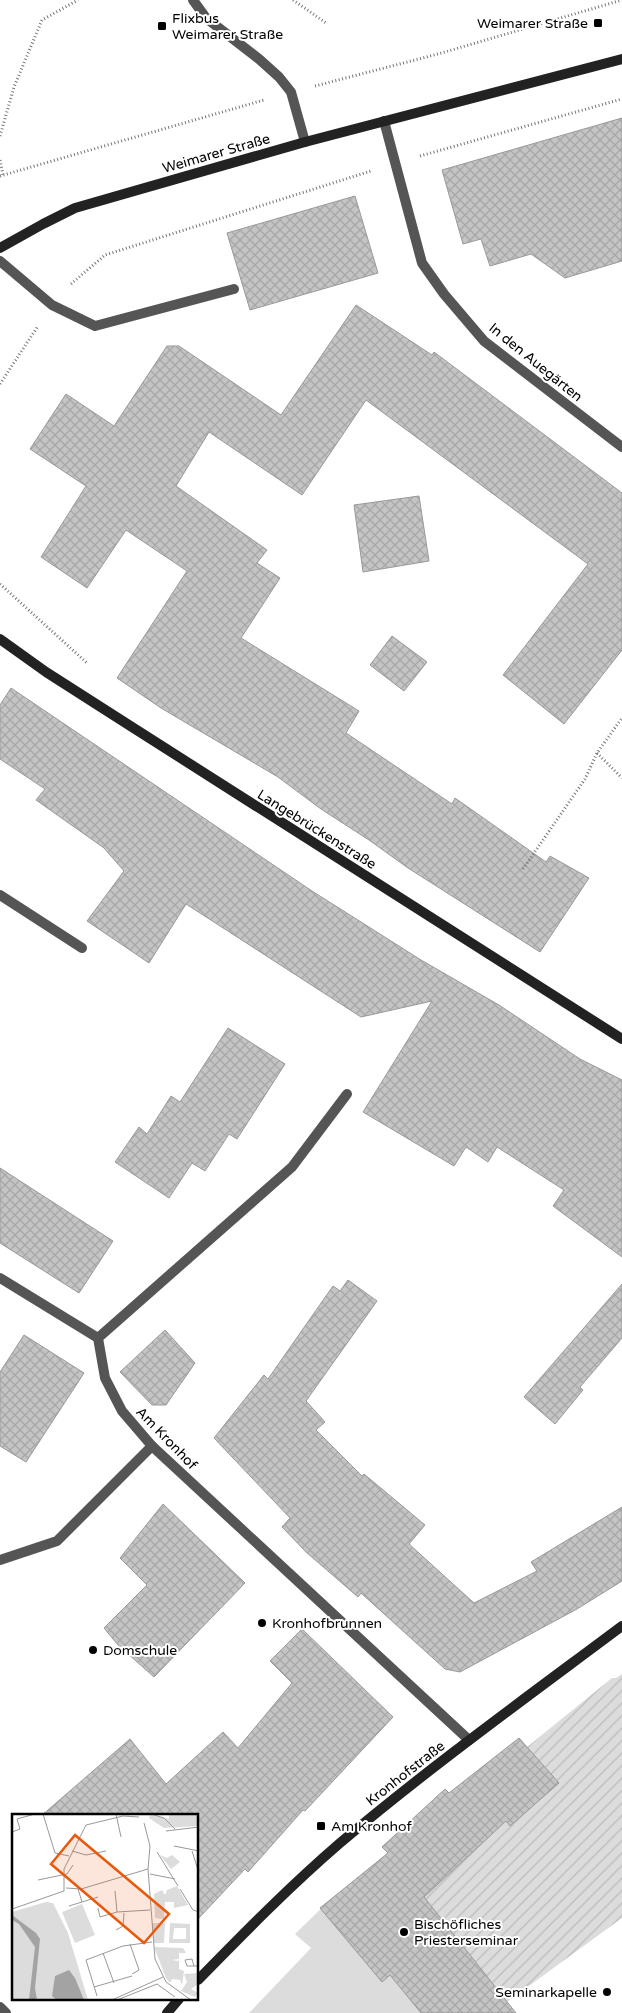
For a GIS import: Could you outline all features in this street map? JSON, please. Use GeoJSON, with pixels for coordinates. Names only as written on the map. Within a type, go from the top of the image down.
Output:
{"type":"FeatureCollection","features":[{"type":"Feature","properties":{"kind":"street"},"geometry":{"type":"LineString","coordinates":[[193,0],[206,18],[259,59],[279,77],[291,92],[306,142]]}},
{"type":"Feature","properties":{"kind":"street","name":"Weimarer Straße"},"geometry":{"type":"LineString","coordinates":[[0,248],[75,208],[306,142],[622,59]]}},
{"type":"Feature","properties":{"kind":"street","name":"In den Auegärten"},"geometry":{"type":"LineString","coordinates":[[384,121],[422,263],[444,294],[484,341],[622,447]]}},
{"type":"Feature","properties":{"kind":"street"},"geometry":{"type":"LineString","coordinates":[[0,261],[52,305],[95,326],[234,289]]}},
{"type":"Feature","properties":{"kind":"street","name":"Langebrückenstraße"},"geometry":{"type":"LineString","coordinates":[[0,639],[116,717],[622,1039]]}},
{"type":"Feature","properties":{"kind":"street"},"geometry":{"type":"LineString","coordinates":[[0,895],[82,948]]}},
{"type":"Feature","properties":{"kind":"street"},"geometry":{"type":"LineString","coordinates":[[0,1278],[98,1338],[292,1167],[346,1094]]}},
{"type":"Feature","properties":{"kind":"street","name":"Am Kronhof"},"geometry":{"type":"LineString","coordinates":[[98,1338],[105,1378],[122,1411],[152,1446],[469,1740]]}},
{"type":"Feature","properties":{"kind":"street"},"geometry":{"type":"LineString","coordinates":[[0,1560],[56,1541],[152,1446]]}},
{"type":"Feature","properties":{"kind":"street","name":"Kronhofstraße"},"geometry":{"type":"LineString","coordinates":[[199,1979],[257,1919],[338,1845],[469,1740],[622,1626]]}},
{"type":"Feature","properties":{"kind":"street"},"geometry":{"type":"LineString","coordinates":[[167,2013],[179,2000]]}},
{"type":"Feature","properties":{"kind":"street"},"geometry":{"type":"LineString","coordinates":[[0,2007],[6,2013]]}},
{"type":"Feature","properties":{"kind":"path"},"geometry":{"type":"LineString","coordinates":[[0,136],[14,87],[42,20],[78,0]]}},
{"type":"Feature","properties":{"kind":"path"},"geometry":{"type":"LineString","coordinates":[[293,0],[326,23]]}},
{"type":"Feature","properties":{"kind":"path"},"geometry":{"type":"LineString","coordinates":[[0,160],[1,175],[291,92],[438,54],[622,0]]}},
{"type":"Feature","properties":{"kind":"path"},"geometry":{"type":"LineString","coordinates":[[0,384],[52,305],[79,276],[105,255],[395,164],[622,99]]}},
{"type":"Feature","properties":{"kind":"path"},"geometry":{"type":"LineString","coordinates":[[0,584],[90,666]]}},
{"type":"Feature","properties":{"kind":"path"},"geometry":{"type":"LineString","coordinates":[[523,869],[585,779],[597,753],[622,718]]}},
{"type":"Feature","properties":{"kind":"path"},"geometry":{"type":"LineString","coordinates":[[597,753],[622,778]]}},
{"type":"Feature","properties":{"kind":"shaded area"},"geometry":{"type":"Polygon","coordinates":[[[622,1674],[622,1918],[507,2002],[423,1897],[506,1821],[510,1825],[527,1747],[612,1678],[622,1674]]]}},
{"type":"Feature","properties":{"kind":"shaded area"},"geometry":{"type":"Polygon","coordinates":[[[330,1900],[382,1965],[382,1981],[390,1975],[421,2013],[249,2013],[311,1948],[295,1934],[330,1900]]]}},
{"type":"Feature","properties":{"kind":"building"},"geometry":{"type":"Polygon","coordinates":[[[622,118],[622,261],[565,278],[531,254],[490,266],[481,239],[463,244],[442,170],[622,118]]]}},
{"type":"Feature","properties":{"kind":"building"},"geometry":{"type":"Polygon","coordinates":[[[355,196],[378,273],[250,310],[227,233],[355,196]]]}},
{"type":"Feature","properties":{"kind":"building"},"geometry":{"type":"Polygon","coordinates":[[[356,305],[432,355],[434,352],[622,493],[622,650],[564,724],[503,675],[588,564],[366,400],[302,495],[209,432],[176,486],[267,550],[257,563],[280,578],[241,638],[359,711],[346,733],[452,804],[455,798],[546,862],[550,856],[589,878],[540,952],[408,868],[321,809],[278,777],[161,708],[117,678],[187,571],[126,530],[87,588],[41,557],[86,486],[30,449],[66,394],[114,426],[167,346],[179,346],[281,415],[356,305]]]}},
{"type":"Feature","properties":{"kind":"building"},"geometry":{"type":"Polygon","coordinates":[[[419,496],[429,561],[363,572],[354,505],[419,496]]]}},
{"type":"Feature","properties":{"kind":"building"},"geometry":{"type":"Polygon","coordinates":[[[392,636],[427,662],[404,691],[370,665],[392,636]]]}},
{"type":"Feature","properties":{"kind":"building"},"geometry":{"type":"Polygon","coordinates":[[[11,688],[312,891],[421,960],[499,1005],[580,1059],[622,1080],[622,1257],[553,1206],[564,1190],[497,1147],[488,1162],[466,1147],[454,1166],[363,1112],[432,1001],[361,1017],[186,904],[149,963],[87,921],[124,871],[104,848],[36,800],[45,789],[0,759],[0,705],[11,688]]]}},
{"type":"Feature","properties":{"kind":"building"},"geometry":{"type":"Polygon","coordinates":[[[228,1028],[285,1064],[237,1139],[229,1134],[205,1171],[192,1163],[169,1198],[115,1162],[139,1127],[147,1134],[171,1096],[180,1102],[228,1028]]]}},
{"type":"Feature","properties":{"kind":"building"},"geometry":{"type":"Polygon","coordinates":[[[0,1168],[113,1241],[79,1293],[0,1243],[0,1168]]]}},
{"type":"Feature","properties":{"kind":"building"},"geometry":{"type":"Polygon","coordinates":[[[348,1280],[377,1301],[306,1401],[325,1422],[316,1430],[362,1476],[364,1474],[425,1525],[409,1544],[474,1603],[537,1571],[531,1562],[622,1507],[622,1581],[577,1609],[460,1672],[445,1669],[361,1593],[358,1597],[306,1552],[282,1527],[290,1518],[214,1438],[264,1375],[268,1379],[333,1286],[340,1291],[348,1280]]]}},
{"type":"Feature","properties":{"kind":"building"},"geometry":{"type":"Polygon","coordinates":[[[622,1284],[622,1338],[580,1387],[583,1390],[555,1424],[524,1397],[622,1284]]]}},
{"type":"Feature","properties":{"kind":"building"},"geometry":{"type":"Polygon","coordinates":[[[165,1330],[195,1363],[166,1405],[152,1405],[120,1372],[165,1330]]]}},
{"type":"Feature","properties":{"kind":"building"},"geometry":{"type":"Polygon","coordinates":[[[24,1335],[84,1373],[26,1462],[0,1446],[0,1372],[24,1335]]]}},
{"type":"Feature","properties":{"kind":"building"},"geometry":{"type":"Polygon","coordinates":[[[163,1504],[245,1583],[154,1677],[118,1645],[104,1628],[147,1585],[120,1558],[163,1504]]]}},
{"type":"Feature","properties":{"kind":"building"},"geometry":{"type":"Polygon","coordinates":[[[302,1629],[393,1717],[305,1811],[303,1810],[248,1872],[245,1869],[199,1918],[199,1814],[43,1814],[130,1739],[166,1784],[223,1732],[238,1748],[292,1683],[270,1661],[302,1629]]]}},
{"type":"Feature","properties":{"kind":"building"},"geometry":{"type":"Polygon","coordinates":[[[519,1738],[559,1783],[510,1826],[506,1821],[424,1897],[516,2013],[421,2013],[390,1975],[382,1982],[320,1908],[388,1853],[382,1847],[445,1789],[449,1793],[519,1738]]]}},
{"type":"Feature","properties":{"kind":"place","name":"Weimarer Straße"},"geometry":{"type":"Point","coordinates":[598,23]}},
{"type":"Feature","properties":{"kind":"place","name":"Flixbus Weimarer Straße"},"geometry":{"type":"Point","coordinates":[162,26]}},
{"type":"Feature","properties":{"kind":"place","name":"Kronhofbrunnen"},"geometry":{"type":"Point","coordinates":[262,1623]}},
{"type":"Feature","properties":{"kind":"place","name":"Domschule"},"geometry":{"type":"Point","coordinates":[93,1650]}},
{"type":"Feature","properties":{"kind":"place","name":"Am Kronhof"},"geometry":{"type":"Point","coordinates":[321,1826]}},
{"type":"Feature","properties":{"kind":"place","name":"Bischöfliches Priesterseminar"},"geometry":{"type":"Point","coordinates":[404,1932]}},
{"type":"Feature","properties":{"kind":"place","name":"Seminarkapelle"},"geometry":{"type":"Point","coordinates":[607,1992]}}]}
